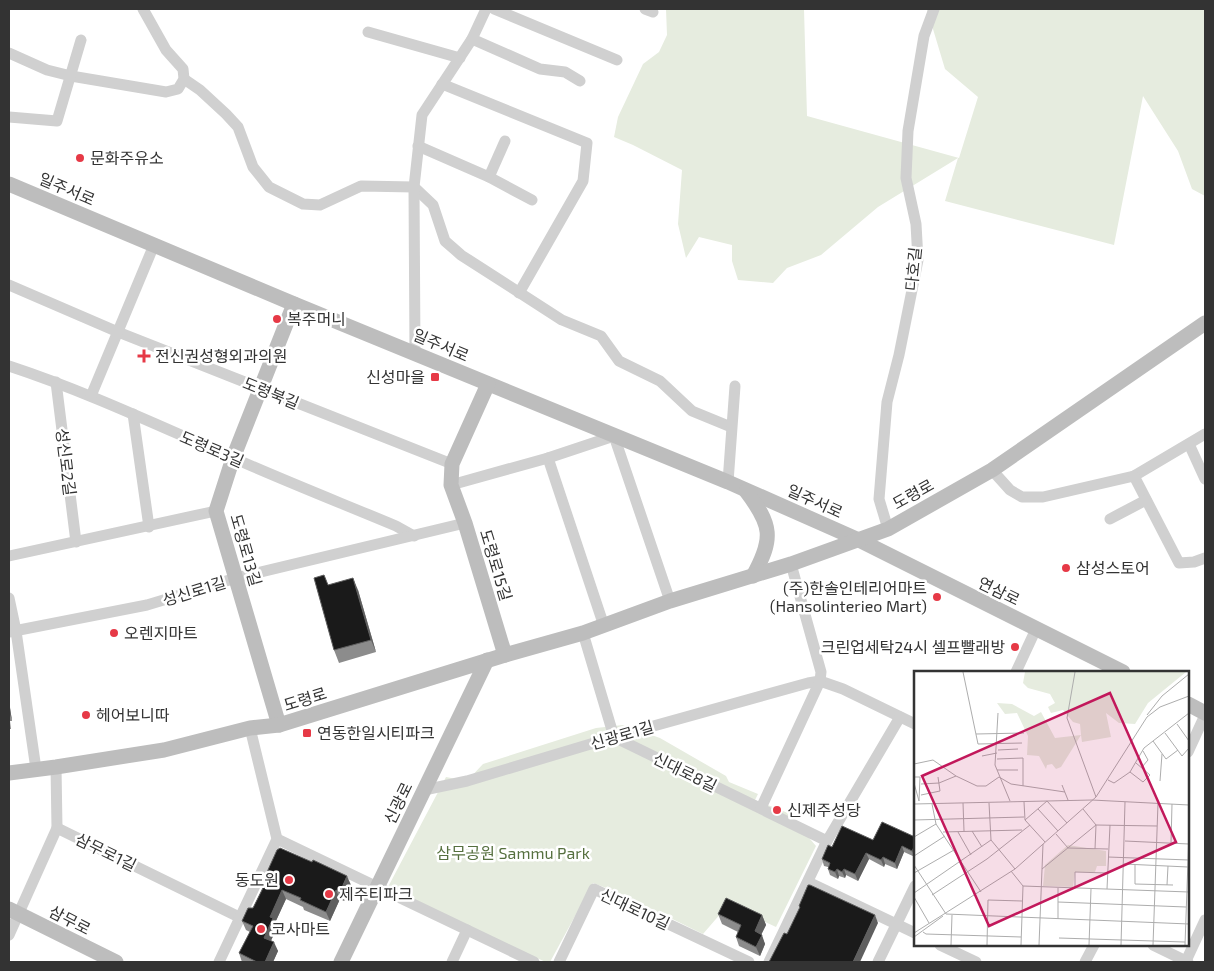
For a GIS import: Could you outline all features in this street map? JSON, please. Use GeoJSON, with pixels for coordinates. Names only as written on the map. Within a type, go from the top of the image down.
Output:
{"type":"FeatureCollection","features":[{"type":"Feature","properties":{"kind":"main road","name":"일주서로"},"geometry":{"type":"LineString","coordinates":[[9,184],[294,304],[728,482],[859,540]]}},
{"type":"Feature","properties":{"kind":"main road","name":"도령로13길"},"geometry":{"type":"LineString","coordinates":[[280,725],[216,511],[233,458],[294,304]]}},
{"type":"Feature","properties":{"kind":"main road","name":"도령로"},"geometry":{"type":"LineString","coordinates":[[9,773],[56,768],[164,750],[250,728],[280,725],[487,660],[583,633],[670,601],[791,564],[859,540],[888,528],[992,470],[1205,323]]}},
{"type":"Feature","properties":{"kind":"main road","name":"도령로15길"},"geometry":{"type":"LineString","coordinates":[[488,384],[452,464],[451,485],[465,523],[505,655]]}},
{"type":"Feature","properties":{"kind":"main road"},"geometry":{"type":"LineString","coordinates":[[746,490],[762,513],[768,530],[766,549],[753,576]]}},
{"type":"Feature","properties":{"kind":"main road","name":"연삼로"},"geometry":{"type":"LineString","coordinates":[[859,540],[1121,671]]}},
{"type":"Feature","properties":{"kind":"main road","name":"신광로"},"geometry":{"type":"LineString","coordinates":[[341,962],[487,660]]}},
{"type":"Feature","properties":{"kind":"main road"},"geometry":{"type":"LineString","coordinates":[[1189,705],[1205,714]]}},
{"type":"Feature","properties":{"kind":"main road","name":"삼무로"},"geometry":{"type":"LineString","coordinates":[[14,911],[116,962]]}},
{"type":"Feature","properties":{"kind":"street"},"geometry":{"type":"LineString","coordinates":[[9,54],[47,70],[71,76],[166,92],[178,88],[184,79],[183,69],[166,50],[143,9]]}},
{"type":"Feature","properties":{"kind":"street"},"geometry":{"type":"LineString","coordinates":[[415,353],[414,187],[422,115],[472,39],[486,9]]}},
{"type":"Feature","properties":{"kind":"street"},"geometry":{"type":"LineString","coordinates":[[494,9],[617,60]]}},
{"type":"Feature","properties":{"kind":"street","name":"다호길"},"geometry":{"type":"LineString","coordinates":[[888,528],[879,498],[887,402],[918,260],[916,224],[906,178],[908,131],[924,36],[934,9]]}},
{"type":"Feature","properties":{"kind":"street"},"geometry":{"type":"LineString","coordinates":[[368,32],[460,58]]}},
{"type":"Feature","properties":{"kind":"street"},"geometry":{"type":"LineString","coordinates":[[472,39],[540,69],[565,72],[580,81]]}},
{"type":"Feature","properties":{"kind":"street"},"geometry":{"type":"LineString","coordinates":[[9,116],[57,121],[81,40]]}},
{"type":"Feature","properties":{"kind":"street"},"geometry":{"type":"LineString","coordinates":[[184,79],[206,96],[238,127],[253,167],[269,187],[303,204],[320,205],[361,186],[414,187],[432,205],[445,241],[461,255],[562,320],[600,336],[620,361],[660,381],[692,411],[731,427]]}},
{"type":"Feature","properties":{"kind":"street"},"geometry":{"type":"LineString","coordinates":[[442,84],[587,143],[583,181],[519,293]]}},
{"type":"Feature","properties":{"kind":"street"},"geometry":{"type":"LineString","coordinates":[[489,177],[505,141]]}},
{"type":"Feature","properties":{"kind":"street"},"geometry":{"type":"LineString","coordinates":[[418,146],[489,177],[532,200]]}},
{"type":"Feature","properties":{"kind":"street"},"geometry":{"type":"LineString","coordinates":[[91,396],[154,245]]}},
{"type":"Feature","properties":{"kind":"street","name":"도령북길"},"geometry":{"type":"LineString","coordinates":[[9,285],[118,332],[452,464]]}},
{"type":"Feature","properties":{"kind":"street","name":"도령로3길"},"geometry":{"type":"LineString","coordinates":[[9,366],[91,396],[396,526],[414,536]]}},
{"type":"Feature","properties":{"kind":"street","name":"성신로2길"},"geometry":{"type":"LineString","coordinates":[[56,382],[76,542]]}},
{"type":"Feature","properties":{"kind":"street"},"geometry":{"type":"LineString","coordinates":[[728,482],[735,386]]}},
{"type":"Feature","properties":{"kind":"street"},"geometry":{"type":"LineString","coordinates":[[133,414],[149,527]]}},
{"type":"Feature","properties":{"kind":"street"},"geometry":{"type":"LineString","coordinates":[[992,470],[1010,490],[1022,497],[1043,497],[1134,476],[1205,434]]}},
{"type":"Feature","properties":{"kind":"street"},"geometry":{"type":"LineString","coordinates":[[451,485],[548,458],[614,436],[670,601]]}},
{"type":"Feature","properties":{"kind":"street"},"geometry":{"type":"LineString","coordinates":[[1189,444],[1205,479]]}},
{"type":"Feature","properties":{"kind":"street"},"geometry":{"type":"LineString","coordinates":[[548,458],[604,626]]}},
{"type":"Feature","properties":{"kind":"street"},"geometry":{"type":"LineString","coordinates":[[1134,476],[1178,563],[1194,562],[1205,558]]}},
{"type":"Feature","properties":{"kind":"street"},"geometry":{"type":"LineString","coordinates":[[1110,519],[1146,500]]}},
{"type":"Feature","properties":{"kind":"street"},"geometry":{"type":"LineString","coordinates":[[9,556],[216,511]]}},
{"type":"Feature","properties":{"kind":"street","name":"성신로1길"},"geometry":{"type":"LineString","coordinates":[[12,631],[147,606],[236,578],[465,523]]}},
{"type":"Feature","properties":{"kind":"street"},"geometry":{"type":"LineString","coordinates":[[760,808],[820,681],[821,672],[791,564]]}},
{"type":"Feature","properties":{"kind":"street"},"geometry":{"type":"LineString","coordinates":[[9,598],[12,631],[36,769]]}},
{"type":"Feature","properties":{"kind":"street"},"geometry":{"type":"LineString","coordinates":[[1016,671],[1036,628]]}},
{"type":"Feature","properties":{"kind":"street"},"geometry":{"type":"LineString","coordinates":[[583,633],[614,737]]}},
{"type":"Feature","properties":{"kind":"street"},"geometry":{"type":"LineString","coordinates":[[820,681],[843,689],[914,724]]}},
{"type":"Feature","properties":{"kind":"street","name":"신광로1길"},"geometry":{"type":"LineString","coordinates":[[424,790],[467,781],[614,737],[820,681]]}},
{"type":"Feature","properties":{"kind":"street"},"geometry":{"type":"LineString","coordinates":[[1189,750],[1205,714]]}},
{"type":"Feature","properties":{"kind":"street"},"geometry":{"type":"LineString","coordinates":[[769,962],[827,841],[900,717]]}},
{"type":"Feature","properties":{"kind":"street"},"geometry":{"type":"LineString","coordinates":[[218,962],[277,839],[250,728]]}},
{"type":"Feature","properties":{"kind":"street","name":"신대로8길"},"geometry":{"type":"LineString","coordinates":[[614,737],[827,841]]}},
{"type":"Feature","properties":{"kind":"street"},"geometry":{"type":"LineString","coordinates":[[56,768],[57,828]]}},
{"type":"Feature","properties":{"kind":"street","name":"삼무로1길"},"geometry":{"type":"LineString","coordinates":[[9,935],[14,911],[57,828],[239,917]]}},
{"type":"Feature","properties":{"kind":"street"},"geometry":{"type":"LineString","coordinates":[[277,839],[534,962]]}},
{"type":"Feature","properties":{"kind":"street"},"geometry":{"type":"LineString","coordinates":[[808,882],[914,932]]}},
{"type":"Feature","properties":{"kind":"street"},"geometry":{"type":"LineString","coordinates":[[878,962],[914,888]]}},
{"type":"Feature","properties":{"kind":"street","name":"신대로10길"},"geometry":{"type":"LineString","coordinates":[[559,962],[594,889],[749,962]]}},
{"type":"Feature","properties":{"kind":"street"},"geometry":{"type":"LineString","coordinates":[[1155,946],[1187,962],[1205,920]]}},
{"type":"Feature","properties":{"kind":"street"},"geometry":{"type":"LineString","coordinates":[[452,962],[467,930]]}},
{"type":"Feature","properties":{"kind":"street"},"geometry":{"type":"LineString","coordinates":[[942,946],[976,962]]}},
{"type":"Feature","properties":{"kind":"street"},"geometry":{"type":"LineString","coordinates":[[1085,962],[1093,946]]}},
{"type":"Feature","properties":{"kind":"green space"},"geometry":{"type":"Polygon","coordinates":[[[666,9],[804,9],[807,116],[959,158],[978,97],[945,69],[927,9],[1205,9],[1205,196],[1192,189],[1178,151],[1143,96],[1114,245],[945,201],[958,158],[878,207],[821,255],[787,268],[773,283],[738,280],[732,261],[732,245],[699,237],[686,258],[678,224],[682,170],[614,137],[618,117],[643,64],[659,52],[667,35],[666,9]]]}},
{"type":"Feature","properties":{"kind":"green space","name":"삼무공원 Sammu Park"},"geometry":{"type":"Polygon","coordinates":[[[623,725],[660,738],[726,776],[729,782],[758,794],[755,800],[788,813],[816,846],[776,927],[728,905],[703,934],[617,892],[593,883],[550,962],[546,962],[497,941],[388,887],[446,777],[467,781],[483,764],[596,728],[623,725]]]}},
{"type":"Feature","properties":{"kind":"building"},"geometry":{"type":"Polygon","coordinates":[[[324,575],[328,585],[353,578],[371,640],[334,650],[314,578],[324,575]]]}},
{"type":"Feature","properties":{"kind":"building"},"geometry":{"type":"Polygon","coordinates":[[[882,822],[914,837],[914,847],[912,851],[902,846],[895,863],[883,857],[881,860],[866,853],[855,874],[844,869],[842,872],[837,869],[835,872],[828,869],[830,863],[822,859],[828,845],[832,847],[842,826],[873,840],[882,822]]]}},
{"type":"Feature","properties":{"kind":"building"},"geometry":{"type":"Polygon","coordinates":[[[280,848],[312,862],[313,860],[347,876],[340,892],[336,890],[326,912],[282,890],[270,917],[273,918],[264,938],[274,942],[265,962],[257,962],[239,953],[253,926],[242,921],[248,908],[253,908],[266,882],[263,881],[277,850],[280,848]]]}},
{"type":"Feature","properties":{"kind":"building"},"geometry":{"type":"Polygon","coordinates":[[[808,885],[875,915],[853,962],[769,962],[784,933],[787,934],[808,885]]]}},
{"type":"Feature","properties":{"kind":"building"},"geometry":{"type":"Polygon","coordinates":[[[726,898],[762,915],[755,931],[762,935],[756,947],[736,937],[741,925],[718,914],[726,898]]]}},
{"type":"Feature","properties":{"kind":"place","name":"문화주유소"},"geometry":{"type":"Point","coordinates":[80,158]}},
{"type":"Feature","properties":{"kind":"place","name":"복주머니"},"geometry":{"type":"Point","coordinates":[277,319]}},
{"type":"Feature","properties":{"kind":"place","name":"전신권성형외과의원"},"geometry":{"type":"Point","coordinates":[144,356]}},
{"type":"Feature","properties":{"kind":"place","name":"신성마을"},"geometry":{"type":"Point","coordinates":[435,377]}},
{"type":"Feature","properties":{"kind":"place","name":"삼성스토어"},"geometry":{"type":"Point","coordinates":[1066,568]}},
{"type":"Feature","properties":{"kind":"place","name":"(주)한솔인테리어마트 (Hansolinterieo Mart)"},"geometry":{"type":"Point","coordinates":[937,597]}},
{"type":"Feature","properties":{"kind":"place","name":"오렌지마트"},"geometry":{"type":"Point","coordinates":[114,633]}},
{"type":"Feature","properties":{"kind":"place","name":"크린업세탁24시 셀프빨래방"},"geometry":{"type":"Point","coordinates":[1015,647]}},
{"type":"Feature","properties":{"kind":"place","name":"헤어보니따"},"geometry":{"type":"Point","coordinates":[86,715]}},
{"type":"Feature","properties":{"kind":"place","name":"연동한일시티파크"},"geometry":{"type":"Point","coordinates":[307,733]}},
{"type":"Feature","properties":{"kind":"place","name":"신제주성당"},"geometry":{"type":"Point","coordinates":[777,810]}},
{"type":"Feature","properties":{"kind":"place","name":"동도원"},"geometry":{"type":"Point","coordinates":[289,880]}},
{"type":"Feature","properties":{"kind":"place","name":"제주티파크"},"geometry":{"type":"Point","coordinates":[329,894]}},
{"type":"Feature","properties":{"kind":"place","name":"코사마트"},"geometry":{"type":"Point","coordinates":[261,929]}}]}
